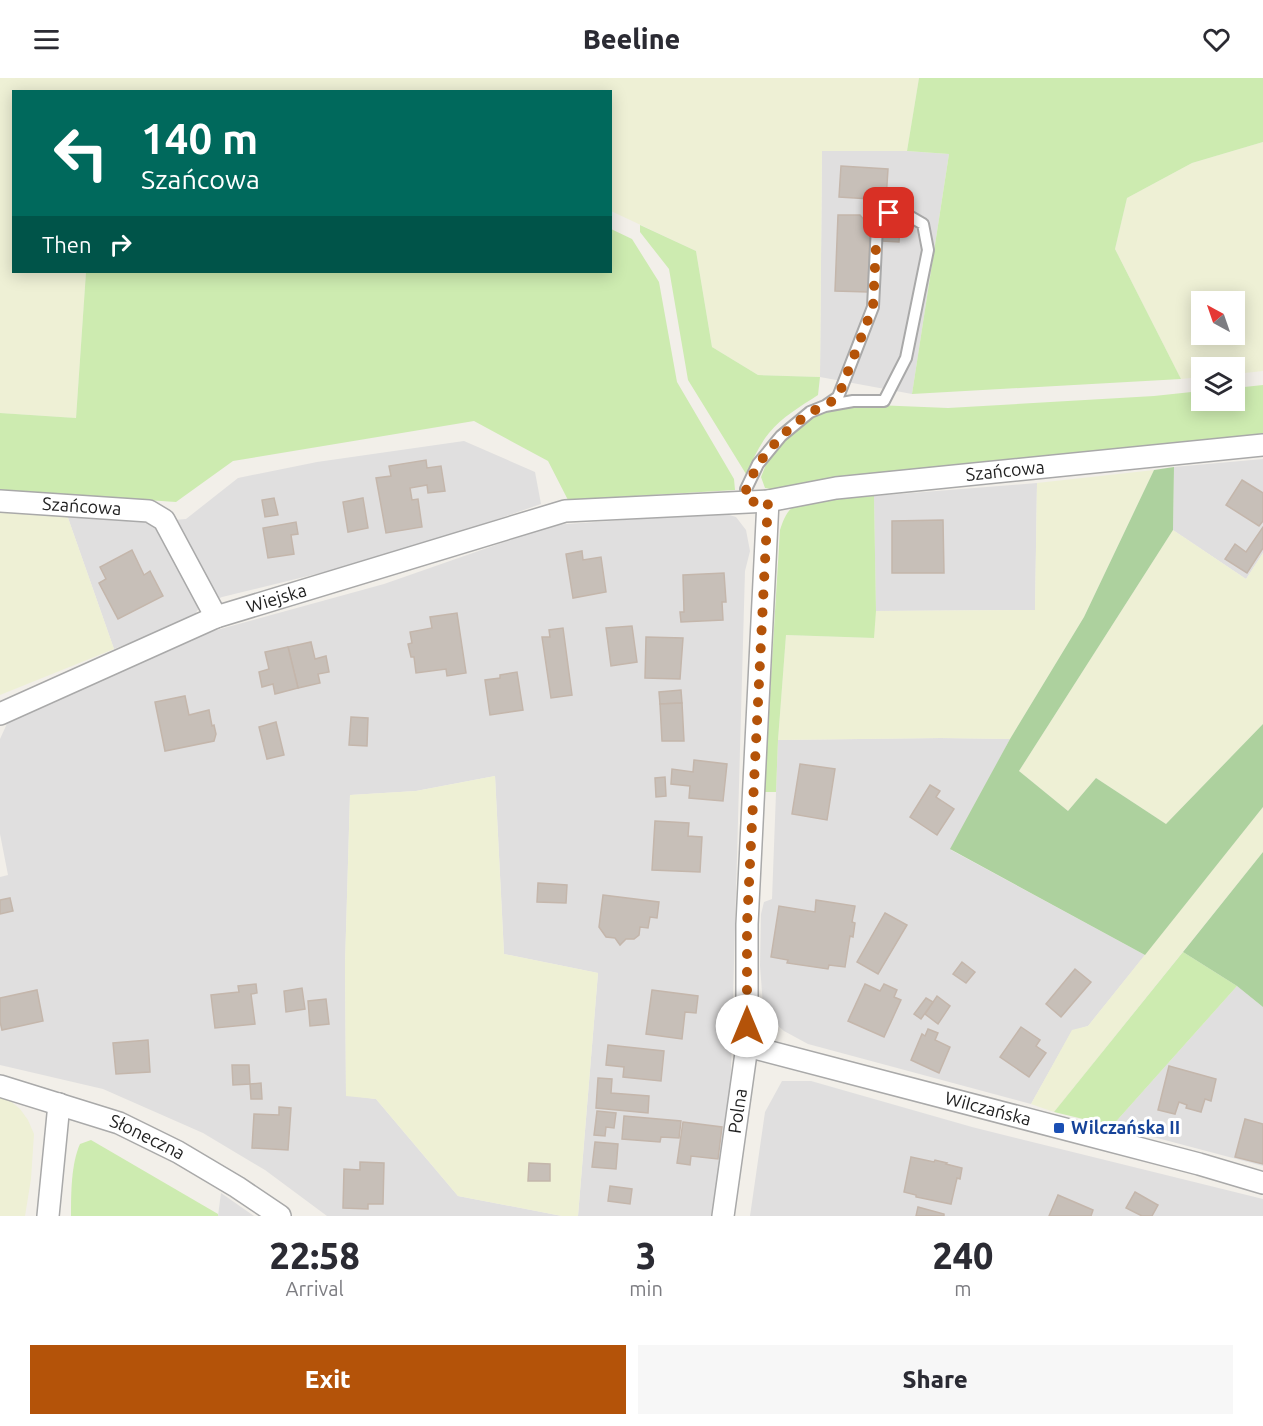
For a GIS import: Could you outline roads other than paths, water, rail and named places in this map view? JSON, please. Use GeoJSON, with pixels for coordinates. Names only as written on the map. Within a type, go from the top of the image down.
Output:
{"type":"FeatureCollection","features":[{"type":"Feature","properties":{"kind":"street","name":"Szańcowa"},"geometry":{"type":"LineString","coordinates":[[565,511],[758,502],[836,488],[1263,445]]}},
{"type":"Feature","properties":{"kind":"street","name":"Szańcowa"},"geometry":{"type":"LineString","coordinates":[[0,501],[149,511],[164,520],[216,617]]}},
{"type":"Feature","properties":{"kind":"street","name":"Polna"},"geometry":{"type":"LineString","coordinates":[[723,1216],[747,1046],[747,924],[758,502]]}},
{"type":"Feature","properties":{"kind":"street","name":"Wiejska"},"geometry":{"type":"LineString","coordinates":[[0,714],[216,617],[565,511]]}},
{"type":"Feature","properties":{"kind":"street","name":"WiIczańska"},"geometry":{"type":"LineString","coordinates":[[747,1046],[1199,1164],[1263,1183]]}},
{"type":"Feature","properties":{"kind":"street","name":"Słoneczna"},"geometry":{"type":"LineString","coordinates":[[0,1086],[119,1123],[178,1152],[280,1216]]}},
{"type":"Feature","properties":{"kind":"street"},"geometry":{"type":"LineString","coordinates":[[48,1216],[59,1104]]}},
{"type":"Feature","properties":{"kind":"lane"},"geometry":{"type":"LineString","coordinates":[[758,502],[746,489],[758,464],[781,436],[810,412],[825,406],[853,401],[884,401],[906,358],[928,250],[923,224],[904,213],[889,213],[877,226],[873,307],[838,397],[825,406]]}},
{"type":"Feature","properties":{"kind":"place","name":"Wilczańska II"},"geometry":{"type":"Point","coordinates":[1059,1128]}}]}
